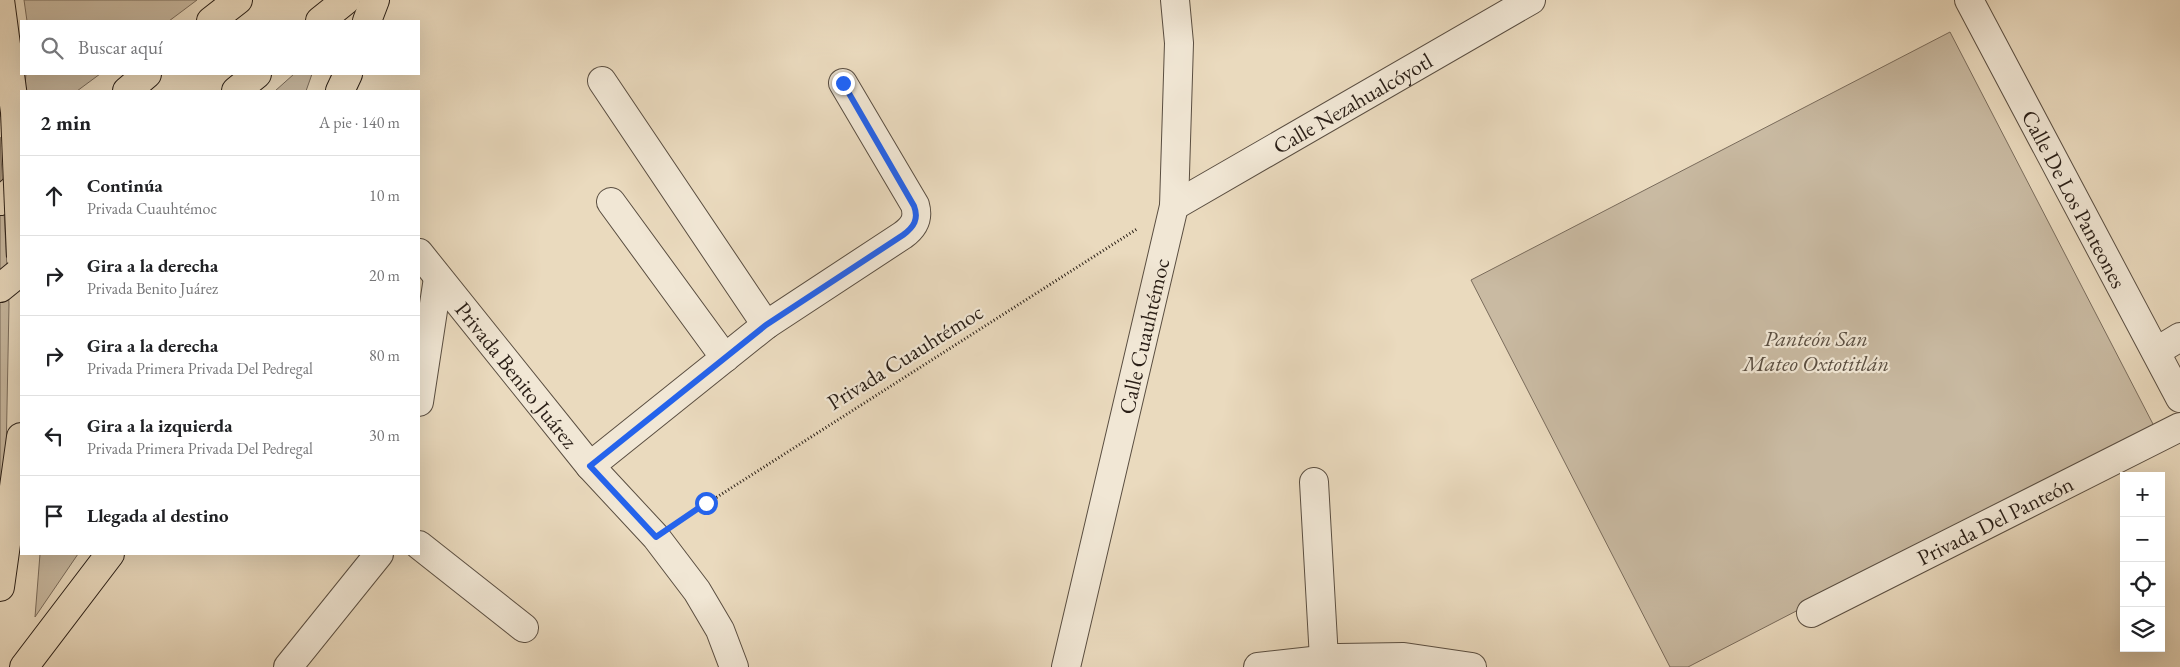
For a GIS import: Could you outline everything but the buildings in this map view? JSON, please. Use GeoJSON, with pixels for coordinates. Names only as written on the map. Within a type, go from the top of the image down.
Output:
{"type":"FeatureCollection","features":[{"type":"Feature","properties":{"kind":"main road"},"geometry":{"type":"LineString","coordinates":[[0,0],[15,112],[20,233]]}},
{"type":"Feature","properties":{"kind":"main road"},"geometry":{"type":"LineString","coordinates":[[212,20],[238,0]]}},
{"type":"Feature","properties":{"kind":"main road"},"geometry":{"type":"LineString","coordinates":[[321,20],[346,0]]}},
{"type":"Feature","properties":{"kind":"main road"},"geometry":{"type":"LineString","coordinates":[[367,20],[375,0]]}},
{"type":"Feature","properties":{"kind":"main road"},"geometry":{"type":"LineString","coordinates":[[128,90],[146,75]]}},
{"type":"Feature","properties":{"kind":"main road"},"geometry":{"type":"LineString","coordinates":[[237,90],[256,75]]}},
{"type":"Feature","properties":{"kind":"main road"},"geometry":{"type":"LineString","coordinates":[[340,90],[348,75]]}},
{"type":"Feature","properties":{"kind":"main road"},"geometry":{"type":"LineString","coordinates":[[0,201],[20,184]]}},
{"type":"Feature","properties":{"kind":"main road"},"geometry":{"type":"LineString","coordinates":[[0,288],[20,272]]}},
{"type":"Feature","properties":{"kind":"main road"},"geometry":{"type":"LineString","coordinates":[[0,587],[20,444]]}},
{"type":"Feature","properties":{"kind":"main road"},"geometry":{"type":"LineString","coordinates":[[24,667],[109,555]]}},
{"type":"Feature","properties":{"kind":"street","name":"Calle Cuauhtémoc"},"geometry":{"type":"LineString","coordinates":[[1066,667],[1174,206],[1179,43],[1175,0]]}},
{"type":"Feature","properties":{"kind":"street","name":"Calle Nezahualcóyotl"},"geometry":{"type":"LineString","coordinates":[[1174,206],[1531,0]]}},
{"type":"Feature","properties":{"kind":"street","name":"Calle De Los Panteones"},"geometry":{"type":"LineString","coordinates":[[1968,0],[2157,351],[2180,398]]}},
{"type":"Feature","properties":{"kind":"street"},"geometry":{"type":"LineString","coordinates":[[602,81],[766,325]]}},
{"type":"Feature","properties":{"kind":"street"},"geometry":{"type":"LineString","coordinates":[[590,466],[766,325],[903,235],[915,224],[916,212],[914,206],[843,83]]}},
{"type":"Feature","properties":{"kind":"street"},"geometry":{"type":"LineString","coordinates":[[611,202],[725,358]]}},
{"type":"Feature","properties":{"kind":"street","name":"Privada Benito Juárez"},"geometry":{"type":"LineString","coordinates":[[420,254],[590,466],[656,537],[697,591],[720,630],[734,667]]}},
{"type":"Feature","properties":{"kind":"street"},"geometry":{"type":"LineString","coordinates":[[420,395],[438,278]]}},
{"type":"Feature","properties":{"kind":"street"},"geometry":{"type":"LineString","coordinates":[[2157,351],[2180,338]]}},
{"type":"Feature","properties":{"kind":"street","name":"Privada Del Panteón"},"geometry":{"type":"LineString","coordinates":[[1811,613],[2180,427]]}},
{"type":"Feature","properties":{"kind":"street"},"geometry":{"type":"LineString","coordinates":[[1314,482],[1324,659]]}},
{"type":"Feature","properties":{"kind":"street"},"geometry":{"type":"LineString","coordinates":[[420,545],[524,628]]}},
{"type":"Feature","properties":{"kind":"street"},"geometry":{"type":"LineString","coordinates":[[288,667],[378,555]]}},
{"type":"Feature","properties":{"kind":"street"},"geometry":{"type":"LineString","coordinates":[[1258,667],[1324,659],[1404,657],[1469,667]]}},
{"type":"Feature","properties":{"kind":"path","name":"Privada Cuauhtémoc"},"geometry":{"type":"LineString","coordinates":[[656,537],[1174,206]]}},
{"type":"Feature","properties":{"kind":"green space"},"geometry":{"type":"Polygon","coordinates":[[[24,0],[197,0],[170,20],[27,20],[24,0]]]}},
{"type":"Feature","properties":{"kind":"green space","name":"Panteón San Mateo Oxtotitlán"},"geometry":{"type":"Polygon","coordinates":[[[1950,32],[2154,426],[1688,667],[1670,667],[1471,280],[1950,32]]]}},
{"type":"Feature","properties":{"kind":"green space"},"geometry":{"type":"Polygon","coordinates":[[[26,75],[99,75],[78,90],[27,90],[26,75]]]}},
{"type":"Feature","properties":{"kind":"green space"},"geometry":{"type":"Polygon","coordinates":[[[293,75],[312,75],[306,90],[276,90],[293,75]]]}},
{"type":"Feature","properties":{"kind":"green space"},"geometry":{"type":"Polygon","coordinates":[[[0,137],[9,304],[6,458],[0,494],[0,137]]]}},
{"type":"Feature","properties":{"kind":"green space"},"geometry":{"type":"Polygon","coordinates":[[[40,555],[77,555],[35,617],[40,555]]]}},
{"type":"Feature","properties":{"kind":"route"},"geometry":{"type":"LineString","coordinates":[[706,503],[656,537],[590,466],[766,325],[903,235],[915,224],[916,212],[914,206],[843,83]]}}]}
